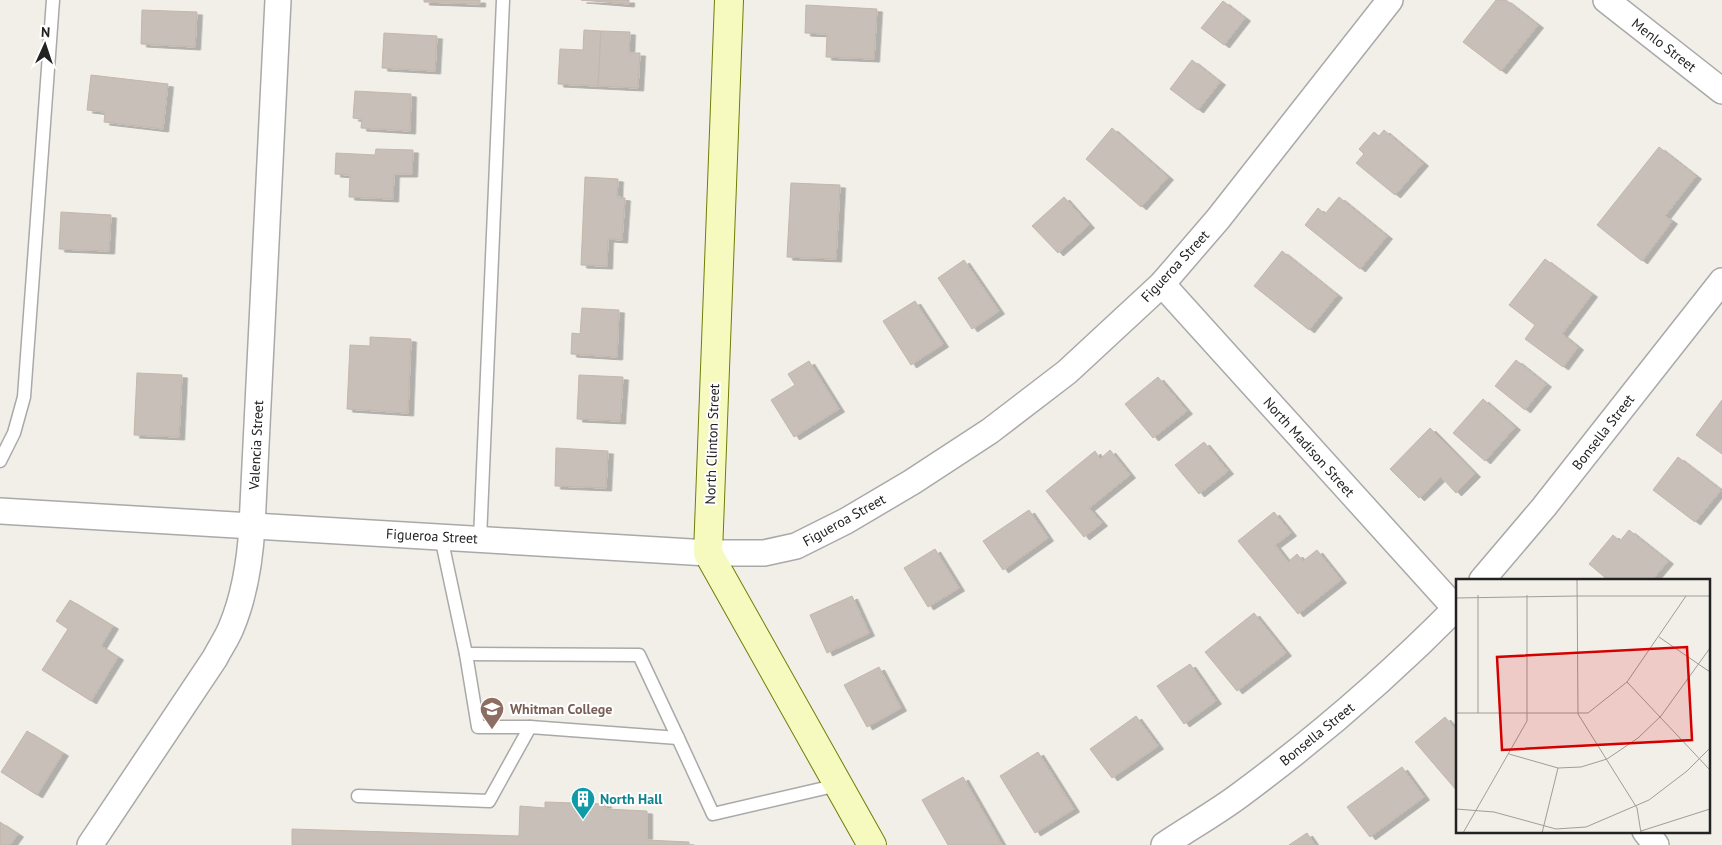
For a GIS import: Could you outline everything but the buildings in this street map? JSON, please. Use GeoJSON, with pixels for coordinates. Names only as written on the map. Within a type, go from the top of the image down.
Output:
{"type":"FeatureCollection","features":[{"type":"Feature","properties":{"kind":"main road","name":"North Clinton Street"},"geometry":{"type":"LineString","coordinates":[[708,553],[729,0]]}},
{"type":"Feature","properties":{"kind":"main road"},"geometry":{"type":"LineString","coordinates":[[708,553],[872,845]]}},
{"type":"Feature","properties":{"kind":"street","name":"Valencia Street"},"geometry":{"type":"LineString","coordinates":[[90,845],[215,658],[231,628],[243,594],[250,559],[252,526],[278,0]]}},
{"type":"Feature","properties":{"kind":"street","name":"Figueroa Street"},"geometry":{"type":"LineString","coordinates":[[0,510],[708,553],[764,553],[796,546],[854,516],[912,482],[990,431],[1066,372],[1162,284],[1218,218],[1390,0]]}},
{"type":"Feature","properties":{"kind":"street","name":"Menlo Street"},"geometry":{"type":"LineString","coordinates":[[1606,0],[1722,90]]}},
{"type":"Feature","properties":{"kind":"street","name":"Bonsella Street"},"geometry":{"type":"LineString","coordinates":[[1483,579],[1544,507],[1722,280]]}},
{"type":"Feature","properties":{"kind":"street","name":"North Madison Street"},"geometry":{"type":"LineString","coordinates":[[1162,284],[1456,608]]}},
{"type":"Feature","properties":{"kind":"street","name":"Bonsella Street"},"geometry":{"type":"LineString","coordinates":[[1164,845],[1239,796],[1304,746],[1360,698],[1456,610]]}},
{"type":"Feature","properties":{"kind":"street"},"geometry":{"type":"LineString","coordinates":[[1646,832],[1656,845]]}},
{"type":"Feature","properties":{"kind":"lane"},"geometry":{"type":"LineString","coordinates":[[0,461],[14,433],[24,396],[53,0]]}},
{"type":"Feature","properties":{"kind":"lane"},"geometry":{"type":"LineString","coordinates":[[480,539],[503,0]]}},
{"type":"Feature","properties":{"kind":"lane"},"geometry":{"type":"LineString","coordinates":[[441,537],[466,654],[478,727],[530,727],[678,738]]}},
{"type":"Feature","properties":{"kind":"lane"},"geometry":{"type":"LineString","coordinates":[[466,654],[638,654],[713,814],[838,785]]}},
{"type":"Feature","properties":{"kind":"lane"},"geometry":{"type":"LineString","coordinates":[[358,796],[489,801],[530,727]]}},
{"type":"Feature","properties":{"kind":"place","name":"Whitman College"},"geometry":{"type":"Point","coordinates":[492,730]}},
{"type":"Feature","properties":{"kind":"place","name":"North Hall"},"geometry":{"type":"Point","coordinates":[583,820]}}]}
